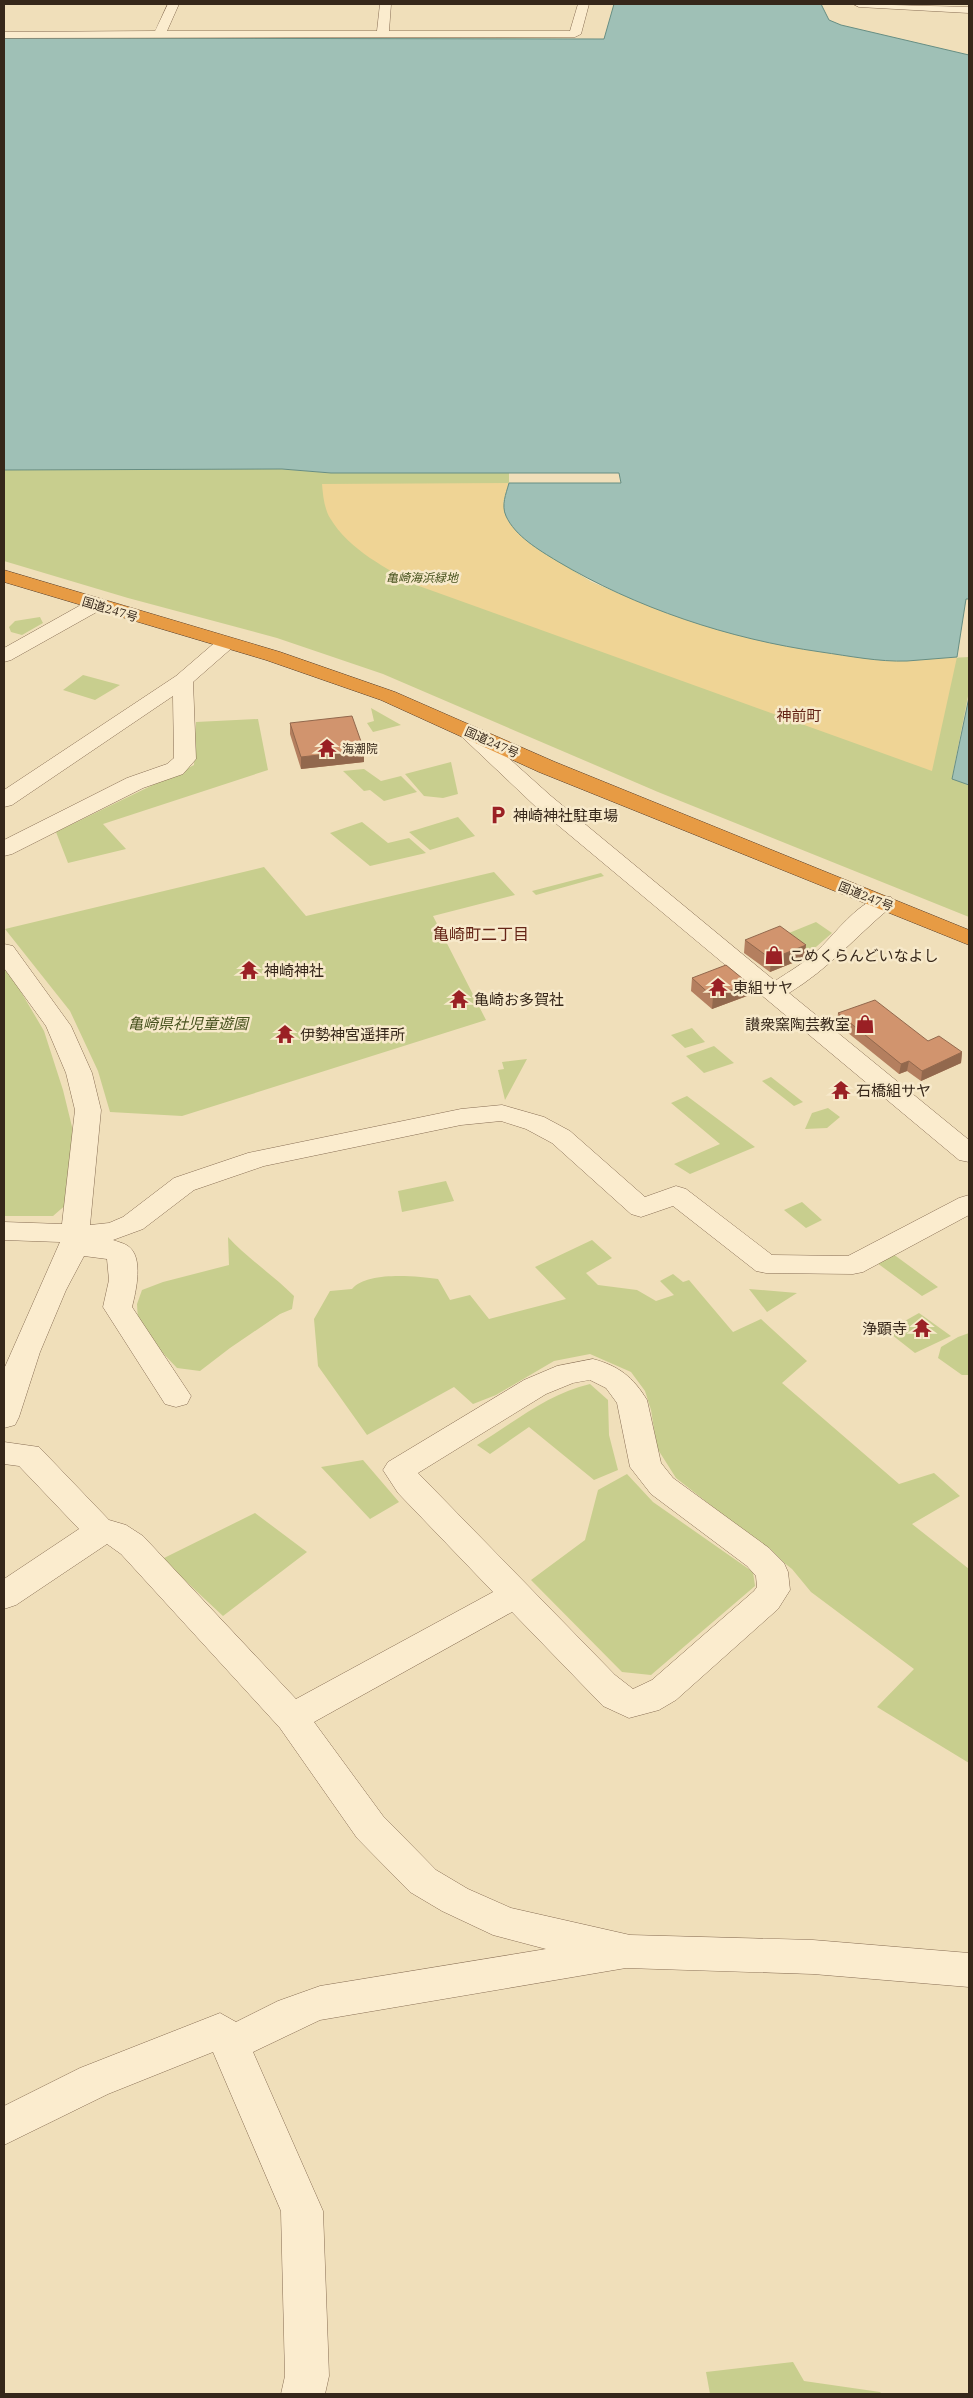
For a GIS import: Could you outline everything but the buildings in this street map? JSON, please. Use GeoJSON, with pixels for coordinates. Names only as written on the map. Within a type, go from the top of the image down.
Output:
{"type":"FeatureCollection","features":[{"type":"Feature","properties":{"kind":"highway","name":"国道247号"},"geometry":{"type":"LineString","coordinates":[[4,576],[316,670],[388,696],[547,767],[969,938]]}},
{"type":"Feature","properties":{"kind":"street"},"geometry":{"type":"LineString","coordinates":[[160,34],[173,4]]}},
{"type":"Feature","properties":{"kind":"street"},"geometry":{"type":"LineString","coordinates":[[383,34],[386,4]]}},
{"type":"Feature","properties":{"kind":"street"},"geometry":{"type":"LineString","coordinates":[[4,35],[575,34],[582,4]]}},
{"type":"Feature","properties":{"kind":"street"},"geometry":{"type":"LineString","coordinates":[[858,4],[969,10]]}},
{"type":"Feature","properties":{"kind":"street"},"geometry":{"type":"LineString","coordinates":[[4,656],[96,605]]}},
{"type":"Feature","properties":{"kind":"street"},"geometry":{"type":"LineString","coordinates":[[4,800],[183,680],[226,643]]}},
{"type":"Feature","properties":{"kind":"street"},"geometry":{"type":"LineString","coordinates":[[4,849],[134,784],[181,765],[185,759],[183,680]]}},
{"type":"Feature","properties":{"kind":"street"},"geometry":{"type":"LineString","coordinates":[[467,731],[543,801],[969,1154]]}},
{"type":"Feature","properties":{"kind":"street"},"geometry":{"type":"LineString","coordinates":[[773,992],[803,974],[827,955],[854,926],[883,902]]}},
{"type":"Feature","properties":{"kind":"street"},"geometry":{"type":"LineString","coordinates":[[4,951],[58,1026],[79,1073],[88,1110],[77,1202],[75,1238],[69,1260],[53,1288],[28,1344],[4,1417]]}},
{"type":"Feature","properties":{"kind":"street"},"geometry":{"type":"LineString","coordinates":[[75,1238],[114,1231],[132,1223],[184,1184],[258,1160],[461,1117],[502,1113],[535,1123],[561,1137],[641,1208],[676,1194],[766,1264],[852,1265],[969,1204]]}},
{"type":"Feature","properties":{"kind":"street"},"geometry":{"type":"LineString","coordinates":[[4,1231],[75,1238],[119,1253],[124,1267],[125,1283],[117,1307],[176,1396]]}},
{"type":"Feature","properties":{"kind":"street"},"geometry":{"type":"LineString","coordinates":[[593,1369],[617,1381],[632,1400],[646,1467],[662,1486],[758,1557],[772,1572],[774,1590],[766,1600],[664,1690],[647,1700],[629,1704],[609,1691],[515,1595],[408,1484],[399,1470],[534,1387],[568,1373],[593,1369]]}},
{"type":"Feature","properties":{"kind":"street"},"geometry":{"type":"LineString","coordinates":[[4,1453],[28,1455],[100,1531],[115,1534],[132,1545],[292,1718],[370,1827],[423,1881],[455,1900],[506,1923],[630,1952]]}},
{"type":"Feature","properties":{"kind":"street"},"geometry":{"type":"LineString","coordinates":[[4,1596],[100,1531]]}},
{"type":"Feature","properties":{"kind":"street"},"geometry":{"type":"LineString","coordinates":[[292,1718],[515,1595]]}},
{"type":"Feature","properties":{"kind":"street"},"geometry":{"type":"LineString","coordinates":[[230,2044],[292,2013],[320,2003],[630,1952],[813,1957],[969,1970]]}},
{"type":"Feature","properties":{"kind":"street"},"geometry":{"type":"LineString","coordinates":[[4,2126],[94,2081],[220,2031],[230,2044],[302,2210],[307,2376],[303,2394]]}},
{"type":"Feature","properties":{"kind":"green space","name":"亀崎海浜緑地"},"geometry":{"type":"Polygon","coordinates":[[[281,469],[331,473],[509,473],[509,483],[503,502],[528,542],[591,582],[629,598],[704,625],[932,659],[969,657],[969,691],[952,778],[969,785],[969,917],[658,792],[383,674],[277,638],[128,598],[4,561],[4,470],[281,469]]]}},
{"type":"Feature","properties":{"kind":"green space"},"geometry":{"type":"Polygon","coordinates":[[[40,617],[43,623],[22,635],[11,632],[9,627],[15,621],[40,617]]]}},
{"type":"Feature","properties":{"kind":"green space"},"geometry":{"type":"Polygon","coordinates":[[[83,675],[120,685],[95,700],[63,690],[83,675]]]}},
{"type":"Feature","properties":{"kind":"green space"},"geometry":{"type":"Polygon","coordinates":[[[371,708],[401,725],[373,732],[367,723],[374,721],[371,708]]]}},
{"type":"Feature","properties":{"kind":"green space"},"geometry":{"type":"Polygon","coordinates":[[[258,719],[268,770],[103,824],[126,849],[68,863],[56,832],[194,765],[196,722],[258,719]]]}},
{"type":"Feature","properties":{"kind":"green space"},"geometry":{"type":"Polygon","coordinates":[[[451,762],[458,794],[443,798],[424,796],[405,774],[451,762]]]}},
{"type":"Feature","properties":{"kind":"green space"},"geometry":{"type":"Polygon","coordinates":[[[364,769],[381,781],[401,776],[417,792],[384,801],[370,790],[364,791],[343,771],[364,769]]]}},
{"type":"Feature","properties":{"kind":"green space"},"geometry":{"type":"Polygon","coordinates":[[[458,817],[475,836],[430,850],[409,832],[458,817]]]}},
{"type":"Feature","properties":{"kind":"green space"},"geometry":{"type":"Polygon","coordinates":[[[362,822],[388,843],[409,838],[426,853],[370,866],[330,833],[362,822]]]}},
{"type":"Feature","properties":{"kind":"green space","name":"神崎神社"},"geometry":{"type":"Polygon","coordinates":[[[264,867],[306,916],[494,872],[515,895],[433,916],[486,1020],[182,1116],[110,1112],[98,1071],[70,1011],[5,929],[264,867]]]}},
{"type":"Feature","properties":{"kind":"green space"},"geometry":{"type":"Polygon","coordinates":[[[601,873],[604,876],[536,895],[532,891],[601,873]]]}},
{"type":"Feature","properties":{"kind":"green space"},"geometry":{"type":"Polygon","coordinates":[[[816,922],[832,933],[809,953],[784,935],[816,922]]]}},
{"type":"Feature","properties":{"kind":"green space"},"geometry":{"type":"Polygon","coordinates":[[[4,963],[44,1031],[63,1090],[75,1139],[68,1203],[53,1216],[4,1216],[4,963]]]}},
{"type":"Feature","properties":{"kind":"green space"},"geometry":{"type":"Polygon","coordinates":[[[692,1028],[705,1042],[685,1048],[671,1035],[692,1028]]]}},
{"type":"Feature","properties":{"kind":"green space"},"geometry":{"type":"Polygon","coordinates":[[[714,1046],[734,1063],[704,1073],[686,1056],[714,1046]]]}},
{"type":"Feature","properties":{"kind":"green space"},"geometry":{"type":"Polygon","coordinates":[[[527,1059],[505,1100],[498,1070],[504,1069],[502,1062],[527,1059]]]}},
{"type":"Feature","properties":{"kind":"green space"},"geometry":{"type":"Polygon","coordinates":[[[771,1077],[803,1102],[794,1106],[762,1081],[771,1077]]]}},
{"type":"Feature","properties":{"kind":"green space"},"geometry":{"type":"Polygon","coordinates":[[[687,1096],[755,1147],[690,1174],[674,1164],[720,1144],[671,1103],[687,1096]]]}},
{"type":"Feature","properties":{"kind":"green space"},"geometry":{"type":"Polygon","coordinates":[[[828,1108],[840,1117],[827,1128],[805,1129],[812,1113],[828,1108]]]}},
{"type":"Feature","properties":{"kind":"green space"},"geometry":{"type":"Polygon","coordinates":[[[446,1181],[454,1201],[402,1212],[398,1191],[446,1181]]]}},
{"type":"Feature","properties":{"kind":"green space"},"geometry":{"type":"Polygon","coordinates":[[[802,1202],[822,1220],[806,1228],[784,1210],[802,1202]]]}},
{"type":"Feature","properties":{"kind":"green space"},"geometry":{"type":"Polygon","coordinates":[[[228,1237],[294,1296],[292,1309],[280,1314],[200,1371],[177,1368],[158,1348],[138,1321],[137,1304],[142,1290],[163,1282],[229,1265],[228,1237]]]}},
{"type":"Feature","properties":{"kind":"green space"},"geometry":{"type":"Polygon","coordinates":[[[592,1240],[612,1258],[586,1273],[598,1285],[637,1290],[656,1301],[674,1295],[660,1281],[673,1274],[683,1282],[689,1280],[733,1332],[761,1319],[807,1361],[782,1383],[899,1484],[934,1473],[960,1496],[912,1524],[969,1569],[969,1763],[877,1707],[914,1669],[811,1592],[792,1569],[676,1478],[657,1448],[651,1410],[645,1391],[631,1372],[590,1354],[554,1361],[496,1395],[473,1404],[454,1387],[367,1435],[318,1366],[314,1319],[330,1291],[352,1289],[359,1283],[380,1277],[405,1276],[438,1279],[450,1300],[470,1295],[489,1319],[566,1299],[535,1267],[592,1240]]]}},
{"type":"Feature","properties":{"kind":"green space"},"geometry":{"type":"Polygon","coordinates":[[[889,1251],[938,1287],[922,1296],[873,1260],[889,1251]]]}},
{"type":"Feature","properties":{"kind":"green space"},"geometry":{"type":"Polygon","coordinates":[[[749,1289],[797,1293],[767,1312],[749,1289]]]}},
{"type":"Feature","properties":{"kind":"green space"},"geometry":{"type":"Polygon","coordinates":[[[919,1313],[951,1336],[915,1353],[887,1331],[919,1313]]]}},
{"type":"Feature","properties":{"kind":"green space"},"geometry":{"type":"Polygon","coordinates":[[[969,1333],[969,1375],[962,1375],[938,1358],[941,1347],[969,1333]]]}},
{"type":"Feature","properties":{"kind":"green space"},"geometry":{"type":"Polygon","coordinates":[[[590,1384],[608,1400],[609,1435],[618,1470],[594,1480],[529,1427],[490,1454],[477,1445],[546,1401],[575,1388],[590,1384]]]}},
{"type":"Feature","properties":{"kind":"green space"},"geometry":{"type":"Polygon","coordinates":[[[363,1460],[399,1502],[370,1519],[321,1467],[363,1460]]]}},
{"type":"Feature","properties":{"kind":"green space"},"geometry":{"type":"Polygon","coordinates":[[[627,1474],[653,1502],[753,1572],[755,1586],[651,1675],[622,1672],[531,1580],[585,1540],[598,1490],[627,1474]]]}},
{"type":"Feature","properties":{"kind":"green space"},"geometry":{"type":"Polygon","coordinates":[[[255,1513],[307,1552],[223,1616],[162,1559],[255,1513]]]}},
{"type":"Feature","properties":{"kind":"green space"},"geometry":{"type":"Polygon","coordinates":[[[793,2362],[804,2381],[880,2392],[882,2394],[710,2394],[706,2372],[793,2362]]]}},
{"type":"Feature","properties":{"kind":"sand"},"geometry":{"type":"Polygon","coordinates":[[[509,483],[503,502],[528,542],[591,582],[629,598],[704,625],[775,643],[865,658],[957,657],[932,771],[419,586],[370,558],[347,540],[328,514],[322,484],[509,483]]]}},
{"type":"Feature","properties":{"kind":"water"},"geometry":{"type":"Polygon","coordinates":[[[614,4],[821,4],[829,20],[841,25],[969,55],[969,599],[966,599],[957,657],[907,661],[875,660],[786,646],[718,630],[651,607],[587,578],[528,542],[515,530],[506,516],[504,504],[509,483],[621,483],[619,473],[331,473],[282,469],[4,470],[4,38],[604,39],[614,4]]]}},
{"type":"Feature","properties":{"kind":"water"},"geometry":{"type":"Polygon","coordinates":[[[969,697],[969,785],[952,779],[969,697]]]}},
{"type":"Feature","properties":{"kind":"place","name":"海潮院"},"geometry":{"type":"Point","coordinates":[327,748]}},
{"type":"Feature","properties":{"kind":"place","name":"神崎神社駐車場"},"geometry":{"type":"Point","coordinates":[498,815]}},
{"type":"Feature","properties":{"kind":"place","name":"こめくらんどいなよし"},"geometry":{"type":"Point","coordinates":[774,955]}},
{"type":"Feature","properties":{"kind":"place","name":"神崎神社"},"geometry":{"type":"Point","coordinates":[249,970]}},
{"type":"Feature","properties":{"kind":"place","name":"東組サヤ"},"geometry":{"type":"Point","coordinates":[718,987]}},
{"type":"Feature","properties":{"kind":"place","name":"亀崎お多賀社"},"geometry":{"type":"Point","coordinates":[459,999]}},
{"type":"Feature","properties":{"kind":"place","name":"讃衆窯陶芸教室"},"geometry":{"type":"Point","coordinates":[865,1024]}},
{"type":"Feature","properties":{"kind":"place","name":"伊勢神宮遥拝所"},"geometry":{"type":"Point","coordinates":[285,1034]}},
{"type":"Feature","properties":{"kind":"place","name":"石橋組サヤ"},"geometry":{"type":"Point","coordinates":[841,1090]}},
{"type":"Feature","properties":{"kind":"place","name":"浄顕寺"},"geometry":{"type":"Point","coordinates":[922,1328]}},
{"type":"Feature","properties":{"kind":"district","name":"神前町"},"geometry":{"type":"Point","coordinates":[799,715]}},
{"type":"Feature","properties":{"kind":"district","name":"亀崎町二丁目"},"geometry":{"type":"Point","coordinates":[481,934]}},
{"type":"Feature","properties":{"kind":"park label","name":"亀崎県社児童遊園"},"geometry":{"type":"Point","coordinates":[188,1023]}}]}
